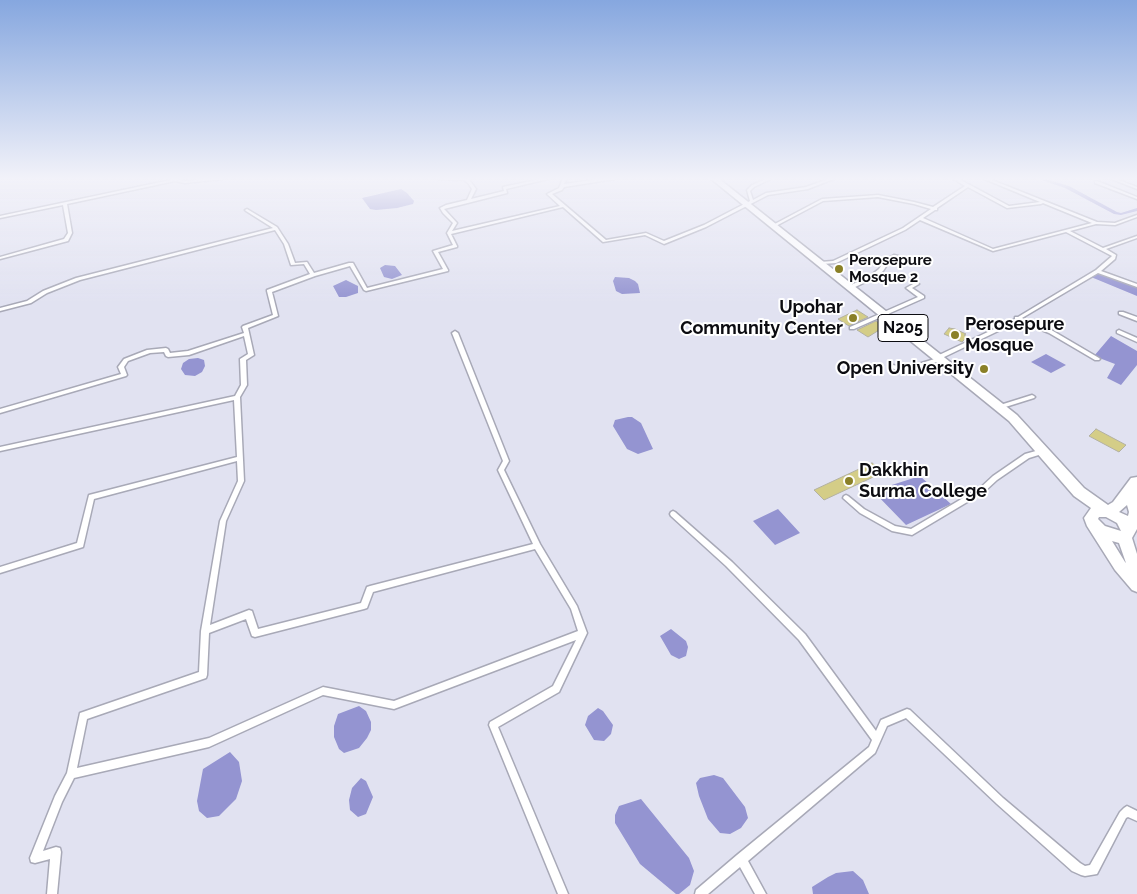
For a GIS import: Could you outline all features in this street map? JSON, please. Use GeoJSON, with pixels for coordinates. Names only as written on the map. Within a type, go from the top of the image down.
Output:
{"type":"FeatureCollection","features":[{"type":"Feature","properties":{"kind":"highway","name":"N205"},"geometry":{"type":"LineString","coordinates":[[766,220],[999,407],[1043,451],[1079,492],[1093,522]]}},
{"type":"Feature","properties":{"kind":"highway"},"geometry":{"type":"LineString","coordinates":[[1136,481],[1118,506],[1109,511],[1095,512],[1093,522],[1120,566],[1137,585]]}},
{"type":"Feature","properties":{"kind":"highway"},"geometry":{"type":"LineString","coordinates":[[1127,534],[1136,512],[1134,503],[1136,481]]}},
{"type":"Feature","properties":{"kind":"highway","name":"N205"},"geometry":{"type":"LineString","coordinates":[[1079,492],[1109,511]]}},
{"type":"Feature","properties":{"kind":"highway"},"geometry":{"type":"LineString","coordinates":[[1109,511],[1122,519],[1127,534],[1127,548],[1137,568]]}},
{"type":"Feature","properties":{"kind":"highway"},"geometry":{"type":"LineString","coordinates":[[1093,522],[1112,536],[1127,534]]}},
{"type":"Feature","properties":{"kind":"street"},"geometry":{"type":"LineString","coordinates":[[0,258],[66,240],[70,232],[68,220]]}},
{"type":"Feature","properties":{"kind":"street"},"geometry":{"type":"LineString","coordinates":[[263,220],[276,228],[286,244],[293,264],[305,263],[313,276]]}},
{"type":"Feature","properties":{"kind":"street"},"geometry":{"type":"LineString","coordinates":[[449,233],[455,223],[450,220]]}},
{"type":"Feature","properties":{"kind":"street"},"geometry":{"type":"LineString","coordinates":[[449,233],[506,220]]}},
{"type":"Feature","properties":{"kind":"street"},"geometry":{"type":"LineString","coordinates":[[578,220],[606,241],[646,234],[664,243],[718,220]]}},
{"type":"Feature","properties":{"kind":"street"},"geometry":{"type":"LineString","coordinates":[[773,226],[785,220]]}},
{"type":"Feature","properties":{"kind":"street"},"geometry":{"type":"LineString","coordinates":[[822,263],[834,262],[920,220]]}},
{"type":"Feature","properties":{"kind":"street"},"geometry":{"type":"LineString","coordinates":[[923,220],[993,250],[1096,223],[1114,224],[1126,220]]}},
{"type":"Feature","properties":{"kind":"street"},"geometry":{"type":"LineString","coordinates":[[1088,220],[1096,223]]}},
{"type":"Feature","properties":{"kind":"street"},"geometry":{"type":"LineString","coordinates":[[0,310],[30,302],[45,292],[78,279],[276,228]]}},
{"type":"Feature","properties":{"kind":"street"},"geometry":{"type":"LineString","coordinates":[[893,367],[905,370],[940,358],[1016,318],[1098,271],[1113,258],[1114,255],[1067,231]]}},
{"type":"Feature","properties":{"kind":"street"},"geometry":{"type":"LineString","coordinates":[[52,894],[56,852],[36,858],[58,799],[71,774],[83,716],[203,675],[205,631],[223,520],[241,481],[236,398],[244,385],[243,359],[251,355],[244,327],[276,316],[269,291],[352,264],[366,290],[446,270],[435,251],[455,246],[449,233]]}},
{"type":"Feature","properties":{"kind":"street"},"geometry":{"type":"LineString","coordinates":[[1103,249],[1137,237]]}},
{"type":"Feature","properties":{"kind":"street"},"geometry":{"type":"LineString","coordinates":[[851,287],[872,277],[881,270],[886,261],[896,256]]}},
{"type":"Feature","properties":{"kind":"street"},"geometry":{"type":"LineString","coordinates":[[1098,271],[1137,286]]}},
{"type":"Feature","properties":{"kind":"street"},"geometry":{"type":"LineString","coordinates":[[852,328],[922,297],[908,288],[917,284]]}},
{"type":"Feature","properties":{"kind":"street"},"geometry":{"type":"LineString","coordinates":[[1121,313],[1137,319]]}},
{"type":"Feature","properties":{"kind":"street"},"geometry":{"type":"LineString","coordinates":[[1016,318],[1050,332],[1097,360]]}},
{"type":"Feature","properties":{"kind":"street"},"geometry":{"type":"LineString","coordinates":[[1119,332],[1137,340]]}},
{"type":"Feature","properties":{"kind":"street"},"geometry":{"type":"LineString","coordinates":[[456,333],[506,461],[501,470],[537,546],[574,608],[583,633],[556,689],[493,726],[563,894]]}},
{"type":"Feature","properties":{"kind":"street"},"geometry":{"type":"LineString","coordinates":[[0,411],[124,375],[122,366],[126,360],[149,350],[166,350],[168,355],[189,353],[246,334]]}},
{"type":"Feature","properties":{"kind":"street"},"geometry":{"type":"LineString","coordinates":[[999,407],[1032,397]]}},
{"type":"Feature","properties":{"kind":"street"},"geometry":{"type":"LineString","coordinates":[[0,448],[236,398]]}},
{"type":"Feature","properties":{"kind":"street"},"geometry":{"type":"LineString","coordinates":[[846,498],[862,511],[894,529],[912,532],[982,490],[995,478],[1027,456],[1043,451]]}},
{"type":"Feature","properties":{"kind":"street"},"geometry":{"type":"LineString","coordinates":[[0,570],[80,545],[92,497],[240,458]]}},
{"type":"Feature","properties":{"kind":"street"},"geometry":{"type":"LineString","coordinates":[[673,514],[729,564],[802,637],[877,740]]}},
{"type":"Feature","properties":{"kind":"street"},"geometry":{"type":"LineString","coordinates":[[205,631],[249,614],[254,633],[364,606],[370,590],[537,546]]}},
{"type":"Feature","properties":{"kind":"street"},"geometry":{"type":"LineString","coordinates":[[71,774],[209,742],[323,691],[394,706],[583,633]]}},
{"type":"Feature","properties":{"kind":"street"},"geometry":{"type":"LineString","coordinates":[[700,894],[872,750],[884,723],[907,713],[1000,801],[1076,867],[1085,871],[1093,870],[1123,815],[1127,811],[1137,816]]}},
{"type":"Feature","properties":{"kind":"street"},"geometry":{"type":"LineString","coordinates":[[740,859],[761,894]]}},
{"type":"Feature","properties":{"kind":"water"},"geometry":{"type":"Polygon","coordinates":[[[385,265],[395,266],[402,275],[392,279],[384,277],[380,268],[385,265]]]}},
{"type":"Feature","properties":{"kind":"water"},"geometry":{"type":"Polygon","coordinates":[[[1099,272],[1137,288],[1137,296],[1091,277],[1099,272]]]}},
{"type":"Feature","properties":{"kind":"water"},"geometry":{"type":"Polygon","coordinates":[[[615,277],[629,278],[635,281],[638,284],[640,293],[622,294],[616,291],[613,281],[615,277]]]}},
{"type":"Feature","properties":{"kind":"water"},"geometry":{"type":"Polygon","coordinates":[[[346,280],[358,286],[358,293],[339,297],[333,286],[346,280]]]}},
{"type":"Feature","properties":{"kind":"water"},"geometry":{"type":"Polygon","coordinates":[[[1111,336],[1137,351],[1137,365],[1121,385],[1107,378],[1115,364],[1094,356],[1111,336]]]}},
{"type":"Feature","properties":{"kind":"water"},"geometry":{"type":"Polygon","coordinates":[[[1046,354],[1066,365],[1051,373],[1031,362],[1046,354]]]}},
{"type":"Feature","properties":{"kind":"water"},"geometry":{"type":"Polygon","coordinates":[[[198,358],[204,360],[205,366],[202,372],[195,376],[185,375],[181,369],[183,363],[189,359],[198,358]]]}},
{"type":"Feature","properties":{"kind":"water"},"geometry":{"type":"Polygon","coordinates":[[[632,417],[641,423],[653,449],[638,454],[627,449],[613,426],[615,420],[632,417]]]}},
{"type":"Feature","properties":{"kind":"water"},"geometry":{"type":"Polygon","coordinates":[[[920,476],[951,504],[906,525],[873,491],[920,476]]]}},
{"type":"Feature","properties":{"kind":"water"},"geometry":{"type":"Polygon","coordinates":[[[778,509],[800,533],[775,545],[753,521],[778,509]]]}},
{"type":"Feature","properties":{"kind":"water"},"geometry":{"type":"Polygon","coordinates":[[[671,629],[686,641],[688,647],[686,656],[679,659],[671,655],[660,636],[671,629]]]}},
{"type":"Feature","properties":{"kind":"water"},"geometry":{"type":"Polygon","coordinates":[[[359,706],[366,711],[371,722],[371,730],[359,748],[344,753],[339,749],[334,737],[334,726],[338,714],[359,706]]]}},
{"type":"Feature","properties":{"kind":"water"},"geometry":{"type":"Polygon","coordinates":[[[598,708],[603,711],[613,725],[611,734],[604,741],[594,740],[585,725],[588,716],[598,708]]]}},
{"type":"Feature","properties":{"kind":"water"},"geometry":{"type":"Polygon","coordinates":[[[230,752],[239,762],[242,781],[236,799],[219,816],[207,818],[199,811],[197,801],[203,769],[230,752]]]}},
{"type":"Feature","properties":{"kind":"water"},"geometry":{"type":"Polygon","coordinates":[[[714,775],[723,778],[745,807],[748,818],[741,828],[730,834],[720,833],[708,819],[699,796],[696,783],[700,778],[714,775]]]}},
{"type":"Feature","properties":{"kind":"water"},"geometry":{"type":"Polygon","coordinates":[[[361,778],[366,781],[373,797],[366,814],[358,817],[350,810],[349,800],[352,788],[361,778]]]}},
{"type":"Feature","properties":{"kind":"water"},"geometry":{"type":"Polygon","coordinates":[[[641,799],[689,858],[694,871],[690,885],[679,894],[676,894],[640,864],[615,823],[615,815],[619,806],[641,799]]]}},
{"type":"Feature","properties":{"kind":"water"},"geometry":{"type":"Polygon","coordinates":[[[853,871],[863,880],[869,894],[813,894],[812,887],[828,877],[836,873],[853,871]]]}},
{"type":"Feature","properties":{"kind":"building","name":"Upohar Community Center"},"geometry":{"type":"Polygon","coordinates":[[[857,310],[868,317],[849,326],[838,319],[857,310]]]}},
{"type":"Feature","properties":{"kind":"building"},"geometry":{"type":"Polygon","coordinates":[[[876,321],[884,327],[868,337],[857,330],[876,321]]]}},
{"type":"Feature","properties":{"kind":"building","name":"Perosepure Mosque"},"geometry":{"type":"Polygon","coordinates":[[[949,328],[966,334],[964,335],[967,337],[962,342],[944,334],[949,328]]]}},
{"type":"Feature","properties":{"kind":"building"},"geometry":{"type":"Polygon","coordinates":[[[1096,429],[1126,445],[1119,452],[1089,436],[1096,429]]]}},
{"type":"Feature","properties":{"kind":"building","name":"Dakkhin Surma College"},"geometry":{"type":"Polygon","coordinates":[[[872,463],[884,472],[824,500],[814,490],[872,463]]]}},
{"type":"Feature","properties":{"kind":"place","name":"Perosepure Mosque 2"},"geometry":{"type":"Point","coordinates":[839,269]}},
{"type":"Feature","properties":{"kind":"place","name":"Upohar Community Center"},"geometry":{"type":"Point","coordinates":[853,318]}},
{"type":"Feature","properties":{"kind":"place","name":"Perosepure Mosque"},"geometry":{"type":"Point","coordinates":[955,335]}},
{"type":"Feature","properties":{"kind":"place","name":"Open University"},"geometry":{"type":"Point","coordinates":[984,369]}},
{"type":"Feature","properties":{"kind":"place","name":"Dakkhin Surma College"},"geometry":{"type":"Point","coordinates":[849,481]}}]}
